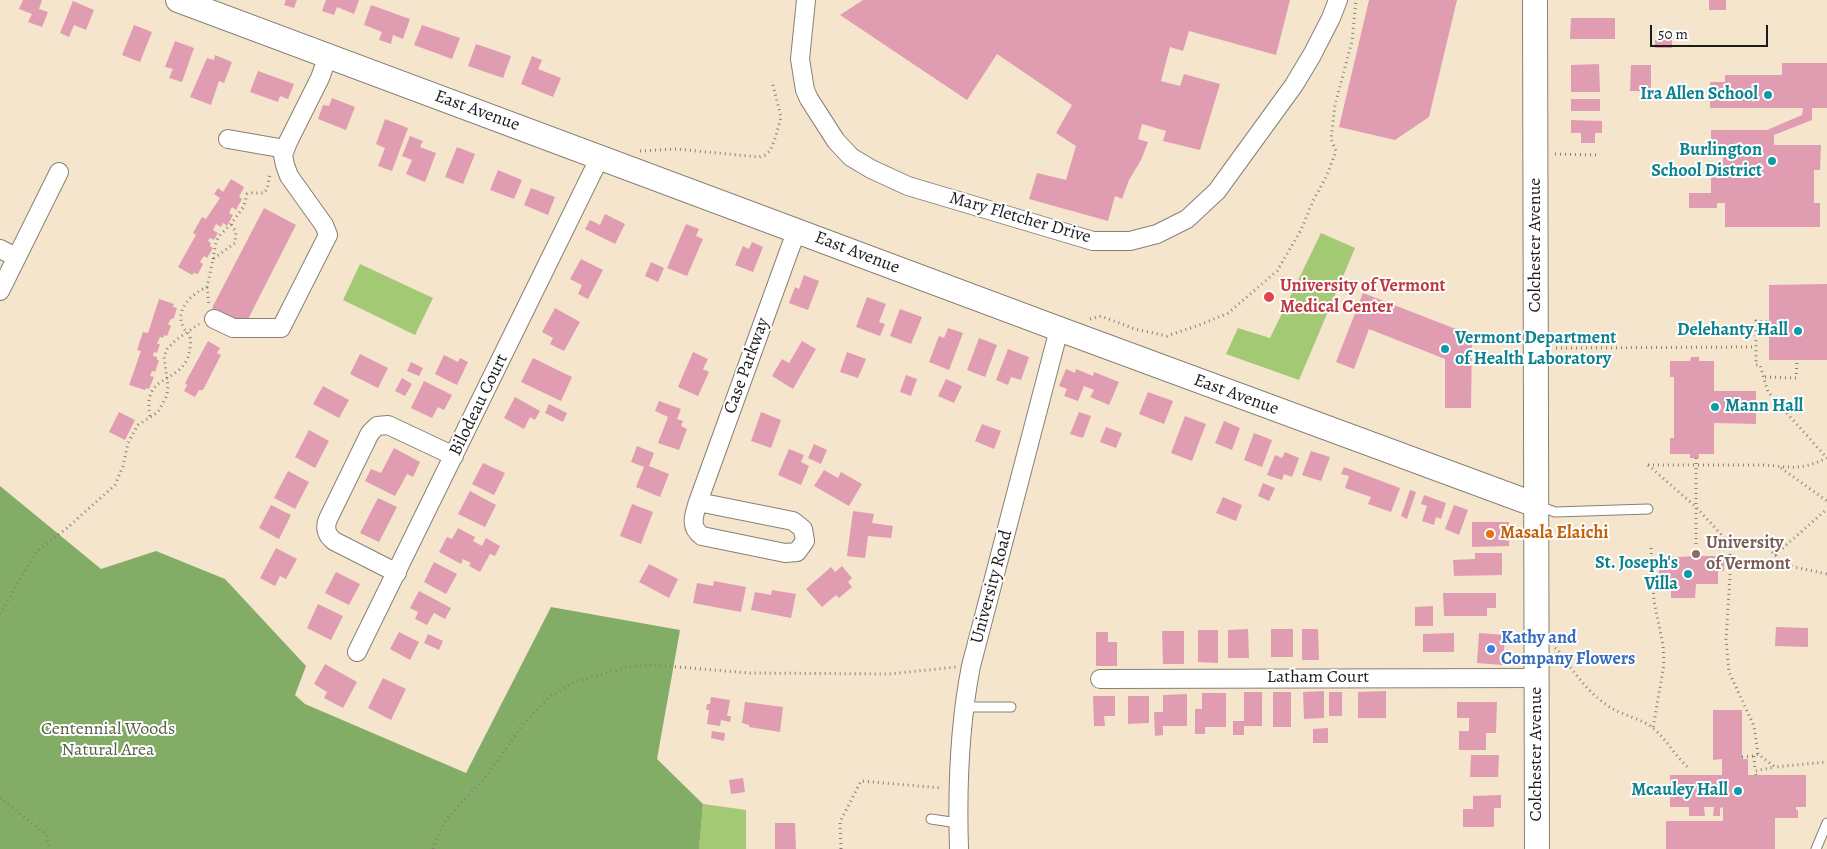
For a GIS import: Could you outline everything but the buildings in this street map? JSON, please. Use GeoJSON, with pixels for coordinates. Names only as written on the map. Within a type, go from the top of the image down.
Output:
{"type":"FeatureCollection","features":[{"type":"Feature","properties":{"kind":"main road","name":"East Avenue"},"geometry":{"type":"LineString","coordinates":[[178,0],[1536,505]]}},
{"type":"Feature","properties":{"kind":"main road","name":"Colchester Avenue"},"geometry":{"type":"LineString","coordinates":[[1535,0],[1537,849]]}},
{"type":"Feature","properties":{"kind":"street","name":"Mary Fletcher Drive"},"geometry":{"type":"LineString","coordinates":[[806,0],[800,59],[805,90],[836,141],[852,157],[908,186],[1093,241],[1130,241],[1157,234],[1187,219],[1216,191],[1294,85],[1312,55],[1338,0]]}},
{"type":"Feature","properties":{"kind":"street"},"geometry":{"type":"LineString","coordinates":[[207,319],[233,328],[281,328],[328,235],[324,225],[289,176],[284,165],[281,148],[320,78],[328,56]]}},
{"type":"Feature","properties":{"kind":"street"},"geometry":{"type":"LineString","coordinates":[[228,139],[281,148]]}},
{"type":"Feature","properties":{"kind":"street","name":"Bilodeau Court"},"geometry":{"type":"LineString","coordinates":[[358,652],[600,157]]}},
{"type":"Feature","properties":{"kind":"street"},"geometry":{"type":"LineString","coordinates":[[0,290],[59,172]]}},
{"type":"Feature","properties":{"kind":"street","name":"Case Parkway"},"geometry":{"type":"LineString","coordinates":[[698,502],[796,522],[805,532],[804,544],[798,552],[788,554],[702,536],[694,528],[693,522],[698,502],[797,230]]}},
{"type":"Feature","properties":{"kind":"street"},"geometry":{"type":"LineString","coordinates":[[0,249],[16,257]]}},
{"type":"Feature","properties":{"kind":"street","name":"University Road"},"geometry":{"type":"LineString","coordinates":[[959,849],[959,759],[964,707],[971,666],[1067,332]]}},
{"type":"Feature","properties":{"kind":"street"},"geometry":{"type":"LineString","coordinates":[[397,573],[334,541],[326,530],[328,519],[365,442],[374,428],[381,424],[388,425],[454,456]]}},
{"type":"Feature","properties":{"kind":"street","name":"Latham Court"},"geometry":{"type":"LineString","coordinates":[[1100,679],[1536,678]]}},
{"type":"Feature","properties":{"kind":"lane"},"geometry":{"type":"LineString","coordinates":[[1536,505],[1554,512],[1648,510]]}},
{"type":"Feature","properties":{"kind":"lane"},"geometry":{"type":"LineString","coordinates":[[964,707],[1011,707]]}},
{"type":"Feature","properties":{"kind":"lane"},"geometry":{"type":"LineString","coordinates":[[931,819],[958,823]]}},
{"type":"Feature","properties":{"kind":"lane"},"geometry":{"type":"LineString","coordinates":[[1816,849],[1827,823]]}},
{"type":"Feature","properties":{"kind":"path"},"geometry":{"type":"LineString","coordinates":[[1067,332],[1101,316],[1135,329],[1167,336],[1228,313],[1277,271],[1301,230],[1336,151],[1331,139],[1335,105],[1352,41],[1356,0]]}},
{"type":"Feature","properties":{"kind":"path"},"geometry":{"type":"LineString","coordinates":[[634,151],[676,148],[759,157],[766,155],[770,151],[776,136],[781,117],[772,81]]}},
{"type":"Feature","properties":{"kind":"path"},"geometry":{"type":"LineString","coordinates":[[0,614],[36,552],[67,528],[114,485],[123,466],[128,443],[138,425],[158,412],[167,395],[164,357],[167,349],[176,340],[207,319],[209,305],[207,287],[216,242],[244,206],[247,194],[264,193],[267,189],[281,148]]}},
{"type":"Feature","properties":{"kind":"path"},"geometry":{"type":"LineString","coordinates":[[1555,154],[1596,155]]}},
{"type":"Feature","properties":{"kind":"path"},"geometry":{"type":"LineString","coordinates":[[213,259],[235,243],[236,232],[231,224]]}},
{"type":"Feature","properties":{"kind":"path"},"geometry":{"type":"LineString","coordinates":[[150,416],[149,397],[157,384],[180,369],[187,360],[191,342],[188,332],[184,328],[182,318],[184,306],[199,291],[207,287]]}},
{"type":"Feature","properties":{"kind":"path"},"geometry":{"type":"LineString","coordinates":[[1769,322],[1756,321],[1756,364],[1760,365],[1768,392],[1827,458],[1798,468],[1781,468],[1756,464],[1648,465],[1696,507],[1730,544],[1726,639],[1729,672],[1754,726],[1755,773],[1775,767],[1827,762]]}},
{"type":"Feature","properties":{"kind":"path"},"geometry":{"type":"LineString","coordinates":[[1556,348],[1756,347]]}},
{"type":"Feature","properties":{"kind":"path"},"geometry":{"type":"LineString","coordinates":[[1764,377],[1796,378],[1797,360]]}},
{"type":"Feature","properties":{"kind":"path"},"geometry":{"type":"LineString","coordinates":[[1696,458],[1696,549]]}},
{"type":"Feature","properties":{"kind":"path"},"geometry":{"type":"LineString","coordinates":[[1781,468],[1827,501]]}},
{"type":"Feature","properties":{"kind":"path"},"geometry":{"type":"LineString","coordinates":[[1776,555],[1827,509]]}},
{"type":"Feature","properties":{"kind":"path"},"geometry":{"type":"LineString","coordinates":[[1730,544],[1764,543],[1785,565],[1827,574]]}},
{"type":"Feature","properties":{"kind":"path"},"geometry":{"type":"LineString","coordinates":[[1651,548],[1654,601],[1663,645],[1664,664],[1653,728]]}},
{"type":"Feature","properties":{"kind":"path"},"geometry":{"type":"LineString","coordinates":[[1554,648],[1558,650],[1590,692],[1614,710],[1653,728],[1690,769]]}},
{"type":"Feature","properties":{"kind":"path"},"geometry":{"type":"LineString","coordinates":[[433,849],[437,836],[449,816],[485,778],[521,727],[548,698],[574,682],[628,667],[654,665],[750,673],[889,674],[971,666]]}},
{"type":"Feature","properties":{"kind":"path"},"geometry":{"type":"LineString","coordinates":[[1742,757],[1756,755],[1775,767]]}},
{"type":"Feature","properties":{"kind":"path"},"geometry":{"type":"LineString","coordinates":[[841,849],[840,822],[861,781],[958,789]]}},
{"type":"Feature","properties":{"kind":"path"},"geometry":{"type":"LineString","coordinates":[[0,798],[46,834],[50,849]]}},
{"type":"Feature","properties":{"kind":"green space"},"geometry":{"type":"Polygon","coordinates":[[[1321,233],[1355,248],[1299,380],[1226,354],[1238,328],[1270,338],[1321,233]]]}},
{"type":"Feature","properties":{"kind":"green space"},"geometry":{"type":"Polygon","coordinates":[[[360,264],[433,298],[415,335],[343,300],[360,264]]]}},
{"type":"Feature","properties":{"kind":"green space","name":"Centennial Woods Natural Area"},"geometry":{"type":"Polygon","coordinates":[[[0,486],[101,569],[156,551],[225,579],[306,666],[295,695],[305,704],[466,773],[551,607],[680,630],[657,759],[703,804],[699,849],[0,849],[0,486]]]}},
{"type":"Feature","properties":{"kind":"green space"},"geometry":{"type":"Polygon","coordinates":[[[703,804],[746,810],[746,849],[699,849],[703,804]]]}},
{"type":"Feature","properties":{"kind":"place","name":"Ira Allen School"},"geometry":{"type":"Point","coordinates":[1768,95]}},
{"type":"Feature","properties":{"kind":"place","name":"Burlington School District"},"geometry":{"type":"Point","coordinates":[1772,161]}},
{"type":"Feature","properties":{"kind":"place","name":"University of Vermont Medical Center"},"geometry":{"type":"Point","coordinates":[1269,297]}},
{"type":"Feature","properties":{"kind":"place","name":"Delehanty Hall"},"geometry":{"type":"Point","coordinates":[1798,331]}},
{"type":"Feature","properties":{"kind":"place","name":"Vermont Department of Health Laboratory"},"geometry":{"type":"Point","coordinates":[1445,349]}},
{"type":"Feature","properties":{"kind":"place","name":"Mann Hall"},"geometry":{"type":"Point","coordinates":[1715,407]}},
{"type":"Feature","properties":{"kind":"place","name":"Masala Elaichi"},"geometry":{"type":"Point","coordinates":[1490,534]}},
{"type":"Feature","properties":{"kind":"place","name":"University of Vermont"},"geometry":{"type":"Point","coordinates":[1696,554]}},
{"type":"Feature","properties":{"kind":"place","name":"St. Joseph's Villa"},"geometry":{"type":"Point","coordinates":[1688,574]}},
{"type":"Feature","properties":{"kind":"place","name":"Kathy and Company Flowers"},"geometry":{"type":"Point","coordinates":[1491,649]}},
{"type":"Feature","properties":{"kind":"place","name":"Mcauley Hall"},"geometry":{"type":"Point","coordinates":[1738,791]}}]}
